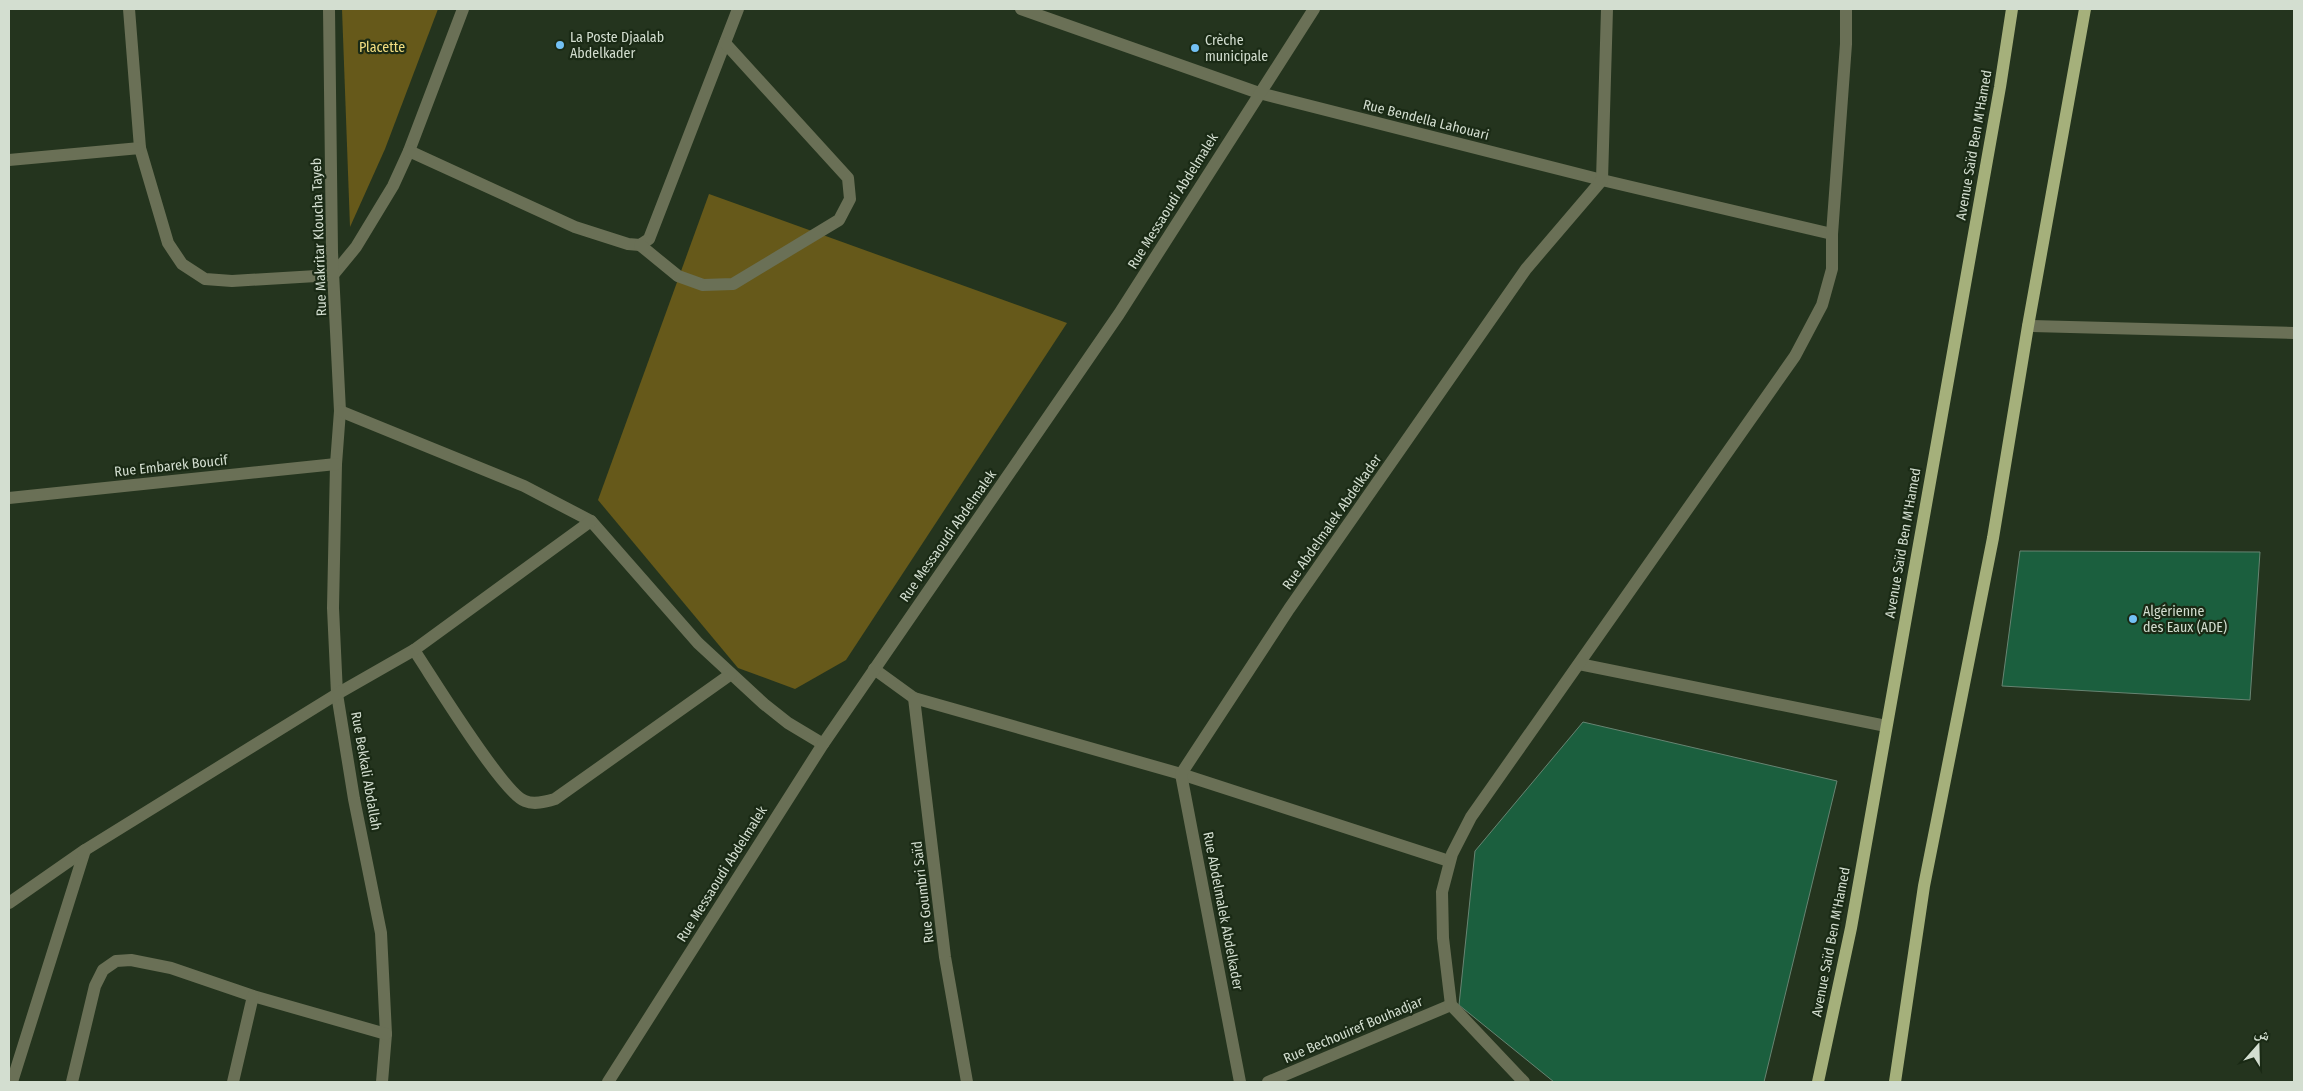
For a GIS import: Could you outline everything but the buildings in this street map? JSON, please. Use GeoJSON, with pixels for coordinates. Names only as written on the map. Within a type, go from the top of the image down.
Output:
{"type":"FeatureCollection","features":[{"type":"Feature","properties":{"kind":"main road","name":"Avenue Saïd Ben M'Hamed"},"geometry":{"type":"LineString","coordinates":[[1818,1082],[1851,928],[2012,9]]}},
{"type":"Feature","properties":{"kind":"main road"},"geometry":{"type":"LineString","coordinates":[[1895,1082],[1924,886],[1993,538],[2028,326],[2085,9]]}},
{"type":"Feature","properties":{"kind":"street"},"geometry":{"type":"LineString","coordinates":[[129,9],[140,148],[168,243],[182,264],[205,279],[232,281],[333,275],[356,246],[393,186],[409,151],[463,9]]}},
{"type":"Feature","properties":{"kind":"street","name":"Rue Makritar Kloucha Tayeb"},"geometry":{"type":"LineString","coordinates":[[329,9],[333,275],[340,411],[336,464]]}},
{"type":"Feature","properties":{"kind":"street"},"geometry":{"type":"LineString","coordinates":[[640,245],[649,239],[738,9]]}},
{"type":"Feature","properties":{"kind":"street","name":"Rue Bendella Lahouari"},"geometry":{"type":"LineString","coordinates":[[1021,9],[1259,93],[1602,180],[1832,234]]}},
{"type":"Feature","properties":{"kind":"street","name":"Rue Messaoudi Abdelmalek"},"geometry":{"type":"LineString","coordinates":[[608,1082],[823,744],[1120,314],[1314,9]]}},
{"type":"Feature","properties":{"kind":"street"},"geometry":{"type":"LineString","coordinates":[[1602,180],[1608,9]]}},
{"type":"Feature","properties":{"kind":"street"},"geometry":{"type":"LineString","coordinates":[[1524,1082],[1451,1005],[1443,938],[1442,892],[1449,861],[1471,817],[1795,356],[1822,305],[1832,269],[1832,234],[1846,44],[1846,9]]}},
{"type":"Feature","properties":{"kind":"street"},"geometry":{"type":"LineString","coordinates":[[409,151],[576,227],[628,244],[640,245],[678,276],[703,285],[732,284],[839,220],[850,199],[848,178],[725,43]]}},
{"type":"Feature","properties":{"kind":"street"},"geometry":{"type":"LineString","coordinates":[[9,160],[140,148]]}},
{"type":"Feature","properties":{"kind":"street","name":"Rue Abdelmalek Abdelkader"},"geometry":{"type":"LineString","coordinates":[[1240,1082],[1181,774],[1289,610],[1526,269],[1602,180]]}},
{"type":"Feature","properties":{"kind":"street"},"geometry":{"type":"LineString","coordinates":[[2028,326],[2294,333]]}},
{"type":"Feature","properties":{"kind":"street"},"geometry":{"type":"LineString","coordinates":[[340,411],[518,483],[591,521],[698,643],[770,709],[823,744]]}},
{"type":"Feature","properties":{"kind":"street","name":"Rue Embarek Boucif"},"geometry":{"type":"LineString","coordinates":[[9,498],[336,464]]}},
{"type":"Feature","properties":{"kind":"street","name":"Rue Bekkali Abdallah"},"geometry":{"type":"LineString","coordinates":[[336,464],[334,608],[338,694],[354,799],[381,933],[386,1034],[382,1082]]}},
{"type":"Feature","properties":{"kind":"street"},"geometry":{"type":"LineString","coordinates":[[9,903],[85,850],[338,694],[414,650],[591,521]]}},
{"type":"Feature","properties":{"kind":"street"},"geometry":{"type":"LineString","coordinates":[[414,650],[501,781],[524,801],[544,803],[555,799],[731,674]]}},
{"type":"Feature","properties":{"kind":"street"},"geometry":{"type":"LineString","coordinates":[[1579,664],[1886,726]]}},
{"type":"Feature","properties":{"kind":"street"},"geometry":{"type":"LineString","coordinates":[[874,669],[914,698],[1181,774],[1449,861]]}},
{"type":"Feature","properties":{"kind":"street","name":"Rue Goumbri Saïd"},"geometry":{"type":"LineString","coordinates":[[914,698],[945,957],[968,1082]]}},
{"type":"Feature","properties":{"kind":"street"},"geometry":{"type":"LineString","coordinates":[[12,1082],[85,850]]}},
{"type":"Feature","properties":{"kind":"street"},"geometry":{"type":"LineString","coordinates":[[72,1082],[95,986],[103,970],[116,961],[131,960],[171,968],[254,996],[386,1034]]}},
{"type":"Feature","properties":{"kind":"street"},"geometry":{"type":"LineString","coordinates":[[233,1082],[254,996]]}},
{"type":"Feature","properties":{"kind":"street","name":"Rue Bechouiref Bouhadjar"},"geometry":{"type":"LineString","coordinates":[[1268,1082],[1451,1005]]}},
{"type":"Feature","properties":{"kind":"green space","name":"Placette"},"geometry":{"type":"Polygon","coordinates":[[[342,9],[438,9],[385,149],[350,227],[342,9]]]}},
{"type":"Feature","properties":{"kind":"green space"},"geometry":{"type":"Polygon","coordinates":[[[709,194],[1067,323],[846,660],[795,689],[738,668],[598,500],[709,194]]]}},
{"type":"Feature","properties":{"kind":"place","name":"La Poste Djaalab Abdelkader"},"geometry":{"type":"Point","coordinates":[560,45]}},
{"type":"Feature","properties":{"kind":"place","name":"Crèche municipale"},"geometry":{"type":"Point","coordinates":[1195,48]}},
{"type":"Feature","properties":{"kind":"place","name":"Algérienne des Eaux (ADE)"},"geometry":{"type":"Point","coordinates":[2133,619]}}]}
